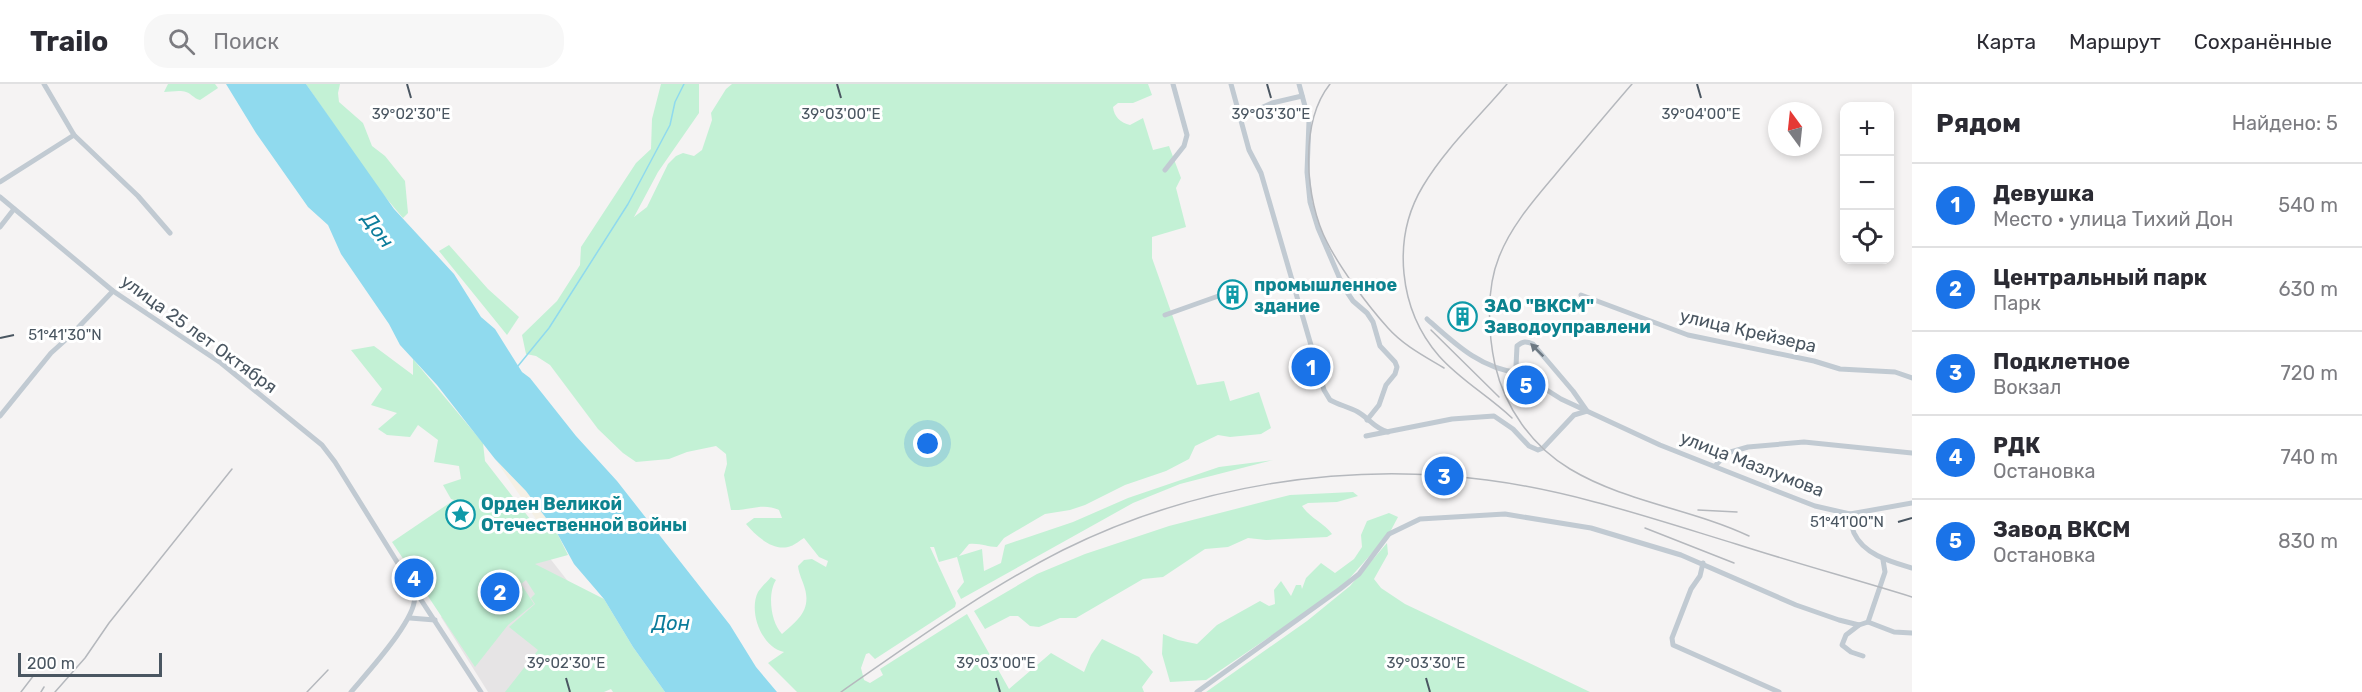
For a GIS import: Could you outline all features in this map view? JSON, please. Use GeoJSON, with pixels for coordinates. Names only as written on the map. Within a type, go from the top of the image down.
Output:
{"type":"FeatureCollection","features":[{"type":"Feature","properties":{"kind":"street"},"geometry":{"type":"LineString","coordinates":[[44,84],[74,135],[138,196],[170,233]]}},
{"type":"Feature","properties":{"kind":"street"},"geometry":{"type":"LineString","coordinates":[[1165,170],[1184,146],[1187,135],[1173,84]]}},
{"type":"Feature","properties":{"kind":"street"},"geometry":{"type":"LineString","coordinates":[[1231,84],[1249,150],[1261,173],[1324,390],[1330,400],[1352,409],[1378,429],[1388,432]]}},
{"type":"Feature","properties":{"kind":"street"},"geometry":{"type":"LineString","coordinates":[[1299,84],[1309,121],[1307,147],[1310,202],[1318,228],[1343,286],[1353,301],[1367,313],[1380,346],[1395,362],[1395,374],[1386,385],[1379,405],[1367,420]]}},
{"type":"Feature","properties":{"kind":"street"},"geometry":{"type":"LineString","coordinates":[[1241,117],[1272,103],[1302,96]]}},
{"type":"Feature","properties":{"kind":"street"},"geometry":{"type":"LineString","coordinates":[[0,182],[74,135]]}},
{"type":"Feature","properties":{"kind":"street","name":"улица 25 лет Октября"},"geometry":{"type":"LineString","coordinates":[[0,197],[113,291],[221,363],[322,445],[481,692]]}},
{"type":"Feature","properties":{"kind":"street"},"geometry":{"type":"LineString","coordinates":[[0,227],[14,209]]}},
{"type":"Feature","properties":{"kind":"street"},"geometry":{"type":"LineString","coordinates":[[0,416],[51,353],[113,291]]}},
{"type":"Feature","properties":{"kind":"street"},"geometry":{"type":"LineString","coordinates":[[1165,315],[1224,294]]}},
{"type":"Feature","properties":{"kind":"street","name":"улица Крейзера"},"geometry":{"type":"LineString","coordinates":[[1581,295],[1688,335],[1814,361],[1840,369],[1895,372],[1912,378]]}},
{"type":"Feature","properties":{"kind":"street","name":"улица Мазлумова"},"geometry":{"type":"LineString","coordinates":[[1427,319],[1467,353],[1496,369],[1520,373],[1561,399],[1660,445],[1815,506],[1850,514],[1912,503]]}},
{"type":"Feature","properties":{"kind":"street"},"geometry":{"type":"LineString","coordinates":[[1366,436],[1452,419],[1494,416],[1513,429],[1529,446],[1538,450],[1543,448],[1574,415],[1587,411],[1556,370],[1533,344],[1527,342],[1521,342],[1517,346],[1515,366],[1520,373]]}},
{"type":"Feature","properties":{"kind":"street"},"geometry":{"type":"LineString","coordinates":[[1715,466],[1727,453],[1748,447],[1794,442],[1827,443],[1912,453]]}},
{"type":"Feature","properties":{"kind":"street"},"geometry":{"type":"LineString","coordinates":[[1197,692],[1359,574],[1389,534],[1420,519],[1505,514],[1591,528],[1681,555],[1796,605],[1859,624]]}},
{"type":"Feature","properties":{"kind":"street"},"geometry":{"type":"LineString","coordinates":[[1850,514],[1854,534],[1864,546],[1883,560],[1912,568]]}},
{"type":"Feature","properties":{"kind":"street"},"geometry":{"type":"LineString","coordinates":[[1868,622],[1885,572],[1883,560]]}},
{"type":"Feature","properties":{"kind":"street"},"geometry":{"type":"LineString","coordinates":[[1703,563],[1700,576],[1690,589],[1672,638],[1673,645],[1779,692]]}},
{"type":"Feature","properties":{"kind":"street"},"geometry":{"type":"LineString","coordinates":[[351,692],[410,618],[416,599],[412,586]]}},
{"type":"Feature","properties":{"kind":"street"},"geometry":{"type":"LineString","coordinates":[[410,618],[435,620]]}},
{"type":"Feature","properties":{"kind":"street"},"geometry":{"type":"LineString","coordinates":[[1863,656],[1851,652],[1842,645],[1846,635],[1859,624],[1868,622],[1894,632],[1912,633]]}},
{"type":"Feature","properties":{"kind":"shaded area"},"geometry":{"type":"Polygon","coordinates":[[[541,547],[589,608],[520,692],[488,692],[441,617],[541,547]]]}},
{"type":"Feature","properties":{"kind":"green space"},"geometry":{"type":"Polygon","coordinates":[[[168,84],[215,84],[218,88],[200,100],[184,91],[164,92],[168,84]]]}},
{"type":"Feature","properties":{"kind":"green space"},"geometry":{"type":"Polygon","coordinates":[[[306,84],[340,84],[339,102],[363,123],[372,146],[385,156],[405,181],[408,213],[403,218],[376,186],[306,84]]]}},
{"type":"Feature","properties":{"kind":"green space"},"geometry":{"type":"Polygon","coordinates":[[[661,84],[699,84],[699,113],[658,172],[634,217],[647,207],[668,164],[676,156],[683,153],[694,156],[702,150],[712,120],[711,113],[726,89],[732,84],[1148,84],[1152,95],[1133,103],[1118,103],[1113,107],[1116,117],[1127,124],[1130,125],[1143,118],[1153,150],[1169,146],[1181,178],[1176,188],[1186,227],[1152,237],[1152,258],[1197,385],[1224,381],[1230,401],[1259,392],[1271,428],[1261,434],[1230,437],[1218,435],[1195,446],[1189,459],[1166,471],[1125,485],[1085,505],[1045,514],[1004,538],[997,547],[969,544],[959,556],[982,549],[984,571],[1001,563],[1005,545],[1073,522],[1128,498],[1219,467],[1273,460],[1180,484],[1133,503],[961,599],[957,591],[964,582],[957,557],[939,562],[934,547],[930,547],[956,603],[955,607],[875,659],[869,653],[866,654],[861,668],[864,680],[870,683],[883,675],[880,669],[967,614],[1009,689],[1051,653],[1084,672],[1091,655],[1102,639],[1139,657],[1153,672],[1142,687],[1144,692],[797,692],[768,663],[784,652],[769,644],[759,628],[755,609],[758,592],[771,577],[776,580],[771,600],[775,623],[782,634],[801,615],[806,603],[805,589],[798,566],[804,560],[812,559],[826,567],[828,561],[819,557],[804,538],[794,545],[785,548],[778,547],[760,538],[746,524],[754,518],[782,518],[779,510],[761,507],[731,510],[724,475],[727,464],[726,454],[716,446],[687,452],[669,459],[636,462],[623,453],[598,429],[550,365],[536,356],[526,354],[522,335],[557,301],[580,265],[581,247],[636,163],[651,149],[652,119],[661,84]]]}},
{"type":"Feature","properties":{"kind":"green space"},"geometry":{"type":"Polygon","coordinates":[[[449,245],[488,289],[519,317],[507,335],[439,251],[449,245]]]}},
{"type":"Feature","properties":{"kind":"green space"},"geometry":{"type":"Polygon","coordinates":[[[374,346],[413,375],[413,359],[483,443],[485,461],[537,528],[557,533],[568,555],[535,564],[604,599],[633,647],[665,692],[613,692],[611,689],[604,692],[505,692],[538,650],[509,627],[535,604],[531,598],[535,594],[526,580],[521,584],[534,604],[508,625],[475,667],[392,542],[454,500],[451,499],[443,485],[461,479],[459,466],[434,462],[438,440],[418,425],[410,437],[387,435],[378,429],[397,413],[371,405],[382,389],[351,350],[374,346]]]}},
{"type":"Feature","properties":{"kind":"green space"},"geometry":{"type":"Polygon","coordinates":[[[1353,492],[1358,496],[1337,502],[1308,503],[1302,506],[1332,534],[1327,537],[1266,540],[1248,538],[1228,547],[1205,549],[1163,577],[1143,579],[1076,618],[1060,618],[1039,627],[1030,626],[1018,616],[1010,616],[985,629],[974,611],[1037,574],[1085,554],[1169,526],[1290,495],[1353,492]]]}},
{"type":"Feature","properties":{"kind":"green space"},"geometry":{"type":"Polygon","coordinates":[[[1389,513],[1398,517],[1389,534],[1340,589],[1206,680],[1170,682],[1162,654],[1163,634],[1197,644],[1217,625],[1260,601],[1269,606],[1275,604],[1274,590],[1281,581],[1291,596],[1296,585],[1301,585],[1302,589],[1306,578],[1321,563],[1335,573],[1354,559],[1362,547],[1361,535],[1367,521],[1389,513]]]}},
{"type":"Feature","properties":{"kind":"green space"},"geometry":{"type":"Polygon","coordinates":[[[1387,543],[1388,554],[1374,579],[1381,588],[1405,604],[1590,692],[1206,692],[1307,621],[1350,586],[1387,543]]]}},
{"type":"Feature","properties":{"kind":"sand"},"geometry":{"type":"Polygon","coordinates":[[[495,459],[526,491],[557,533],[540,525],[495,459]]]}},
{"type":"Feature","properties":{"kind":"water","name":"Дон"},"geometry":{"type":"Polygon","coordinates":[[[226,84],[306,84],[394,209],[454,274],[481,317],[495,329],[522,372],[530,378],[576,436],[617,481],[730,625],[756,667],[777,692],[665,692],[633,647],[604,599],[574,564],[557,533],[526,491],[495,459],[437,385],[400,345],[389,324],[341,254],[328,225],[308,207],[256,133],[226,84]]]}},
{"type":"Feature","properties":{"kind":"waterway"},"geometry":{"type":"LineString","coordinates":[[518,366],[549,328],[628,204],[670,125],[675,102],[684,84]]}},
{"type":"Feature","properties":{"kind":"railway"},"geometry":{"type":"LineString","coordinates":[[1330,84],[1320,100],[1313,119],[1310,140],[1310,184],[1320,225],[1339,263],[1380,319],[1407,345],[1444,368]]}},
{"type":"Feature","properties":{"kind":"railway"},"geometry":{"type":"LineString","coordinates":[[1507,84],[1452,146],[1423,186],[1406,228],[1403,251],[1408,296],[1415,317],[1426,338],[1447,365],[1512,418]]}},
{"type":"Feature","properties":{"kind":"railway"},"geometry":{"type":"LineString","coordinates":[[1632,84],[1531,204],[1516,224],[1504,246],[1495,269],[1490,297],[1491,339],[1495,365],[1513,411],[1532,437],[1556,460],[1613,490],[1705,519],[1749,536]]}},
{"type":"Feature","properties":{"kind":"railway"},"geometry":{"type":"LineString","coordinates":[[1431,330],[1499,397]]}},
{"type":"Feature","properties":{"kind":"railway"},"geometry":{"type":"LineString","coordinates":[[55,692],[85,658],[109,623],[232,469]]}},
{"type":"Feature","properties":{"kind":"railway"},"geometry":{"type":"LineString","coordinates":[[841,692],[949,617],[1005,582],[1063,550],[1112,528],[1163,509],[1216,495],[1269,484],[1324,477],[1378,474],[1433,475],[1487,480],[1550,491],[1644,516],[1912,597]]}},
{"type":"Feature","properties":{"kind":"railway"},"geometry":{"type":"LineString","coordinates":[[1698,510],[1737,512]]}},
{"type":"Feature","properties":{"kind":"railway"},"geometry":{"type":"LineString","coordinates":[[1645,528],[1734,563]]}},
{"type":"Feature","properties":{"kind":"railway"},"geometry":{"type":"LineString","coordinates":[[307,692],[328,670]]}},
{"type":"Feature","properties":{"kind":"railway"},"geometry":{"type":"LineString","coordinates":[[21,692],[34,675]]}},
{"type":"Feature","properties":{"kind":"railway"},"geometry":{"type":"LineString","coordinates":[[41,692],[44,687]]}},
{"type":"Feature","properties":{"kind":"place","name":"промышленное здание"},"geometry":{"type":"Point","coordinates":[1233,295]}},
{"type":"Feature","properties":{"kind":"place","name":"ЗАО \"ВКСМ\" Заводоуправлени"},"geometry":{"type":"Point","coordinates":[1463,316]}},
{"type":"Feature","properties":{"kind":"place","name":"Девушка"},"geometry":{"type":"Point","coordinates":[1311,367]}},
{"type":"Feature","properties":{"kind":"place","name":"Завод ВКСМ"},"geometry":{"type":"Point","coordinates":[1526,385]}},
{"type":"Feature","properties":{"kind":"place","name":"Подклетное"},"geometry":{"type":"Point","coordinates":[1444,476]}},
{"type":"Feature","properties":{"kind":"place","name":"Орден Великой Отечественной войны"},"geometry":{"type":"Point","coordinates":[460,514]}},
{"type":"Feature","properties":{"kind":"place","name":"РДК"},"geometry":{"type":"Point","coordinates":[414,578]}},
{"type":"Feature","properties":{"kind":"place","name":"Центральный парк"},"geometry":{"type":"Point","coordinates":[500,592]}}]}
